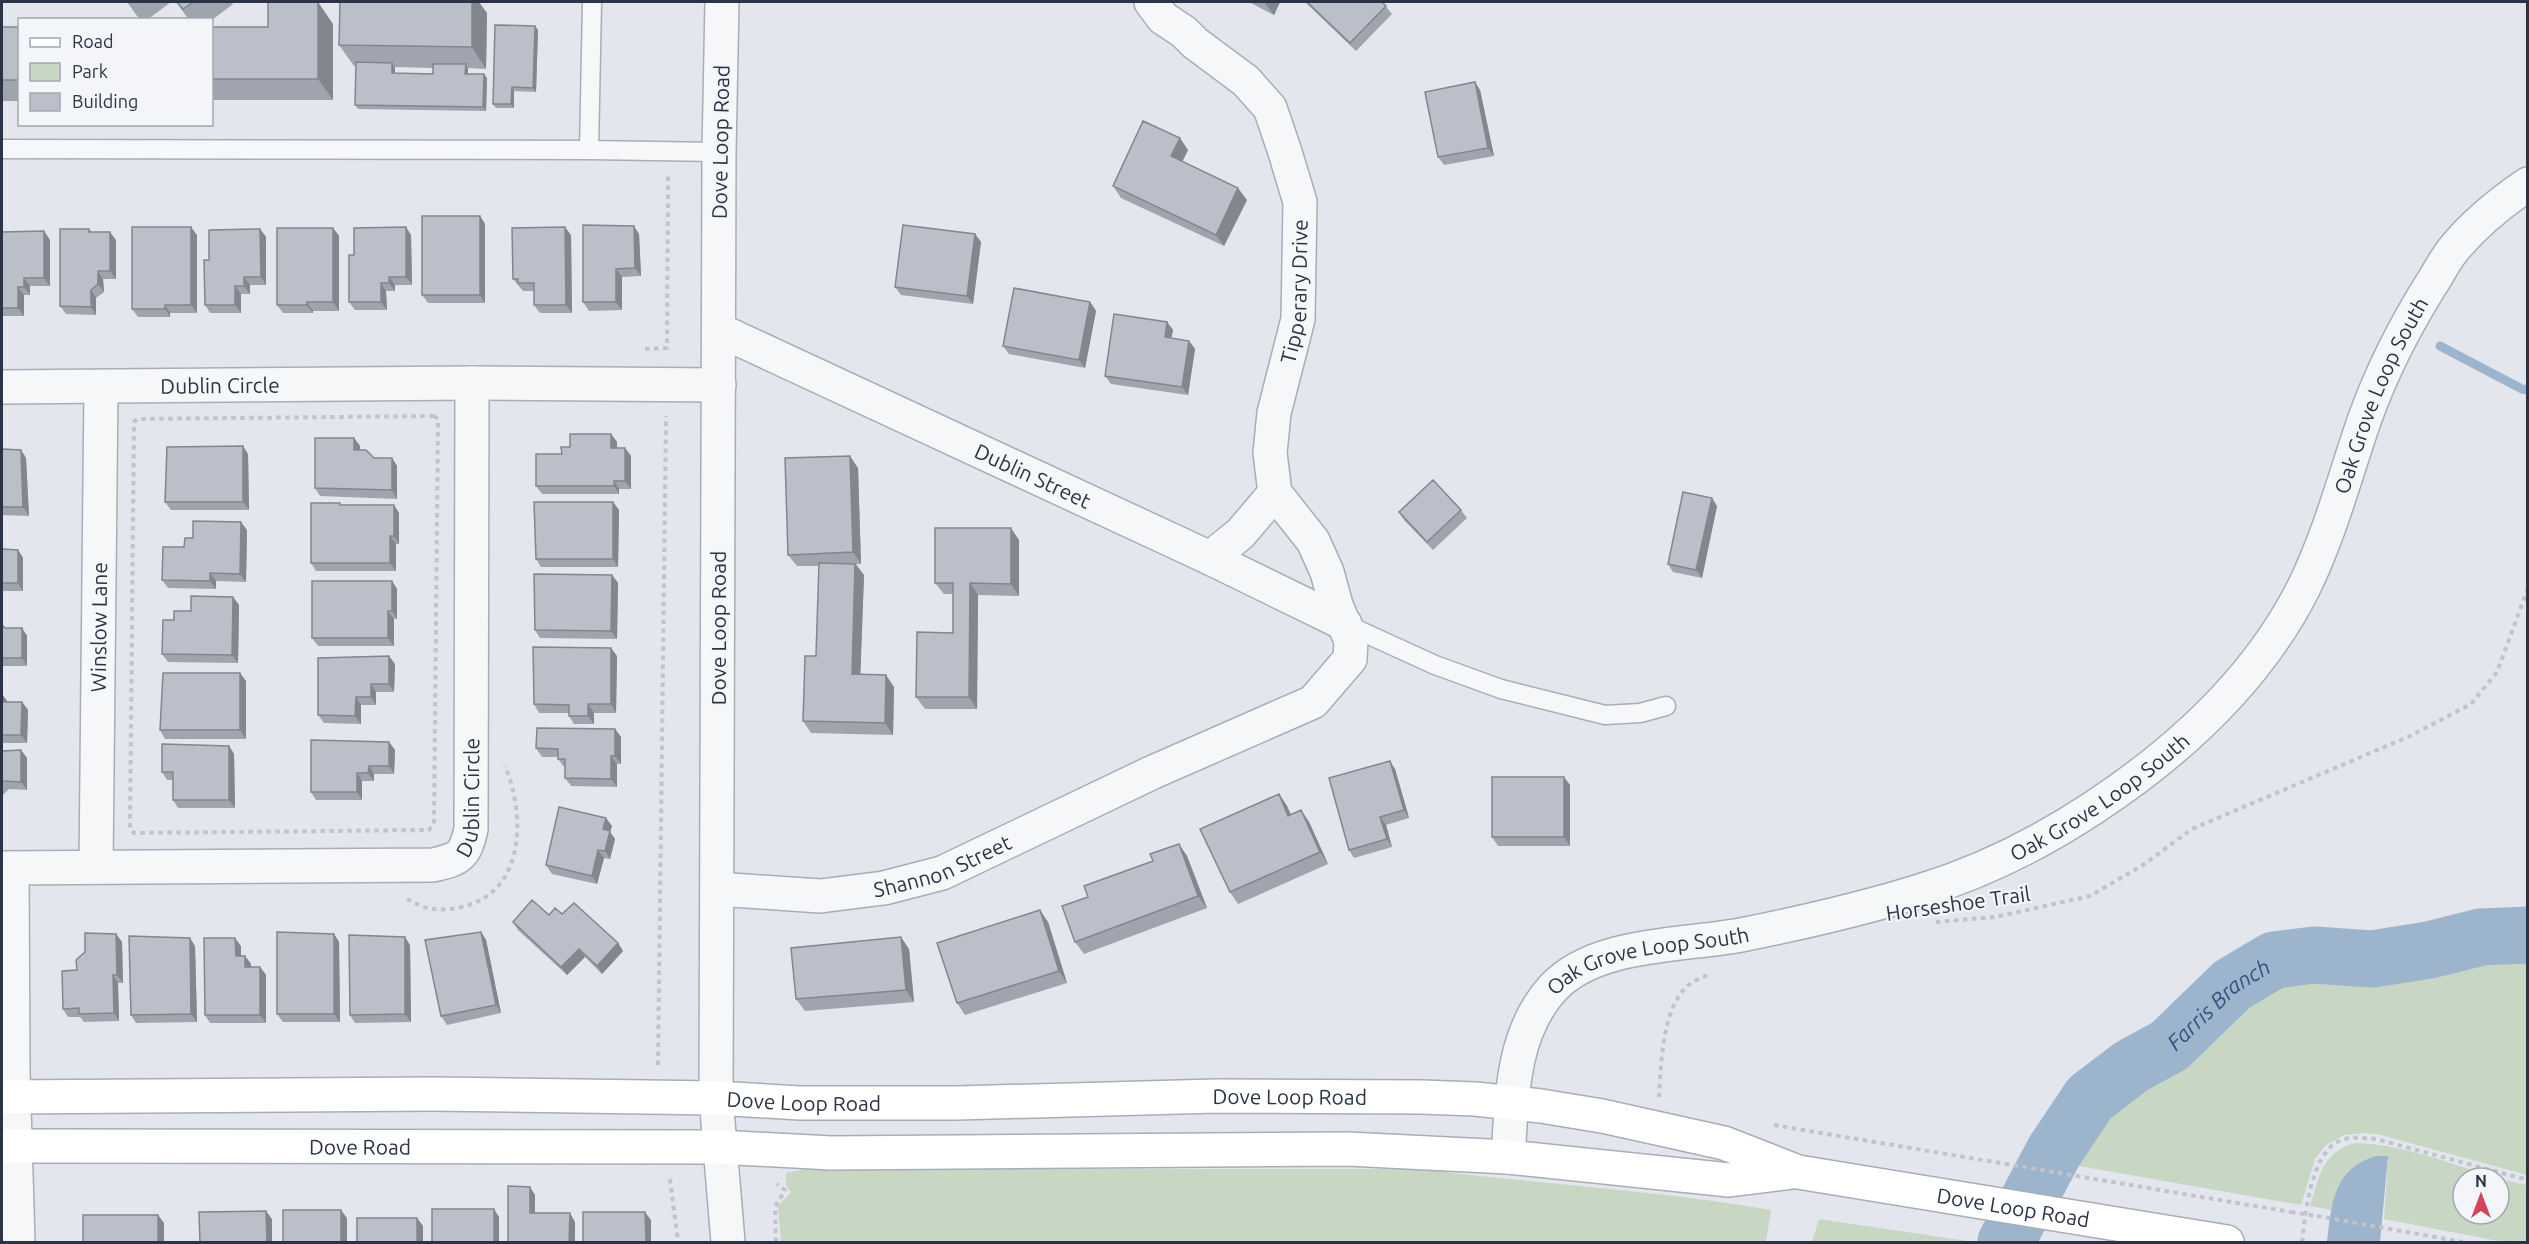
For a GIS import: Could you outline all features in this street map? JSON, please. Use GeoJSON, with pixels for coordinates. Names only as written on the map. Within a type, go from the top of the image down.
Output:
{"type":"FeatureCollection","features":[{"type":"Feature","properties":{"kind":"main road"},"geometry":{"type":"LineString","coordinates":[[8,1097],[433,1094],[716,1098]]}},
{"type":"Feature","properties":{"kind":"main road","name":"Dove Loop Road"},"geometry":{"type":"LineString","coordinates":[[716,1098],[800,1103],[957,1103],[1216,1095],[1422,1096],[1512,1102],[1602,1116],[1724,1143],[1798,1172],[2227,1242]]}},
{"type":"Feature","properties":{"kind":"main road","name":"Dove Road"},"geometry":{"type":"LineString","coordinates":[[9,1146],[719,1147]]}},
{"type":"Feature","properties":{"kind":"main road","name":"Dove Loop Road"},"geometry":{"type":"LineString","coordinates":[[719,1147],[831,1153],[1338,1149],[1508,1157],[1730,1180],[1798,1172]]}},
{"type":"Feature","properties":{"kind":"street","name":"Dove Loop Road"},"geometry":{"type":"LineString","coordinates":[[716,1098],[719,152],[722,2]]}},
{"type":"Feature","properties":{"kind":"street","name":"Tipperary Drive"},"geometry":{"type":"LineString","coordinates":[[1150,2],[1163,18],[1246,81],[1270,108],[1300,202],[1298,318],[1274,413],[1270,453],[1275,493]]}},
{"type":"Feature","properties":{"kind":"street","name":"Oak Grove Loop South"},"geometry":{"type":"LineString","coordinates":[[1508,1157],[1513,1076],[1535,1012],[1552,988],[1573,970],[1639,949],[1735,936],[1852,910],[1969,875],[2038,841],[2094,807],[2157,762],[2199,725],[2239,683],[2275,638],[2304,587],[2326,536],[2366,417],[2389,362],[2418,304],[2452,251],[2495,207],[2528,184]]}},
{"type":"Feature","properties":{"kind":"street","name":"Dublin Street"},"geometry":{"type":"LineString","coordinates":[[719,330],[1210,558],[1346,624]]}},
{"type":"Feature","properties":{"kind":"street","name":"Dublin Circle"},"geometry":{"type":"LineString","coordinates":[[2,387],[472,383],[666,400],[719,385]]}},
{"type":"Feature","properties":{"kind":"street","name":"Dublin Circle"},"geometry":{"type":"LineString","coordinates":[[7,868],[433,865],[456,860],[467,847],[471,829],[472,383]]}},
{"type":"Feature","properties":{"kind":"street","name":"Winslow Lane"},"geometry":{"type":"LineString","coordinates":[[96,867],[101,387]]}},
{"type":"Feature","properties":{"kind":"street"},"geometry":{"type":"LineString","coordinates":[[1210,558],[1240,534],[1275,493],[1313,542],[1327,572],[1336,604],[1346,624]]}},
{"type":"Feature","properties":{"kind":"street","name":"Shannon Street"},"geometry":{"type":"LineString","coordinates":[[717,890],[820,896],[884,888],[942,873],[1151,774],[1313,702],[1350,659],[1351,640],[1346,624]]}},
{"type":"Feature","properties":{"kind":"street"},"geometry":{"type":"LineString","coordinates":[[7,868],[9,1146],[18,1242]]}},
{"type":"Feature","properties":{"kind":"street"},"geometry":{"type":"LineString","coordinates":[[716,1098],[728,1242]]}},
{"type":"Feature","properties":{"kind":"lane"},"geometry":{"type":"LineString","coordinates":[[589,150],[592,2]]}},
{"type":"Feature","properties":{"kind":"lane"},"geometry":{"type":"LineString","coordinates":[[710,2],[722,2]]}},
{"type":"Feature","properties":{"kind":"lane"},"geometry":{"type":"LineString","coordinates":[[2,149],[719,152]]}},
{"type":"Feature","properties":{"kind":"lane"},"geometry":{"type":"LineString","coordinates":[[1346,624],[1435,665],[1501,689],[1605,715],[1640,713],[1666,706]]}},
{"type":"Feature","properties":{"kind":"path"},"geometry":{"type":"LineString","coordinates":[[652,1069],[660,1064],[669,152]]}},
{"type":"Feature","properties":{"kind":"path"},"geometry":{"type":"LineString","coordinates":[[644,349],[667,348]]}},
{"type":"Feature","properties":{"kind":"path"},"geometry":{"type":"LineString","coordinates":[[654,416],[666,400]]}},
{"type":"Feature","properties":{"kind":"path"},"geometry":{"type":"LineString","coordinates":[[434,416],[438,419],[434,824],[429,830],[134,833],[130,829],[134,422],[137,419],[434,416]]}},
{"type":"Feature","properties":{"kind":"path","name":"Horseshoe Trail"},"geometry":{"type":"LineString","coordinates":[[1930,923],[1995,917],[2090,896],[2143,865],[2192,829],[2410,736],[2471,704],[2498,672],[2528,588]]}},
{"type":"Feature","properties":{"kind":"path"},"geometry":{"type":"LineString","coordinates":[[400,898],[428,908],[457,909],[477,902],[499,887],[511,862],[518,835],[518,807],[514,787],[502,756]]}},
{"type":"Feature","properties":{"kind":"path"},"geometry":{"type":"LineString","coordinates":[[1658,1100],[1666,1031],[1674,1005],[1689,984],[1715,971]]}},
{"type":"Feature","properties":{"kind":"path"},"geometry":{"type":"LineString","coordinates":[[1776,1126],[2463,1242]]}},
{"type":"Feature","properties":{"kind":"path"},"geometry":{"type":"LineString","coordinates":[[2302,1242],[2306,1205],[2316,1173],[2327,1150],[2339,1141],[2356,1137],[2376,1139],[2528,1180]]}},
{"type":"Feature","properties":{"kind":"green space"},"geometry":{"type":"Polygon","coordinates":[[[2493,951],[2527,954],[2527,1175],[2511,1171],[2511,1166],[2494,1166],[2381,1135],[2364,1133],[2344,1135],[2326,1145],[2315,1159],[2301,1205],[2056,1162],[2073,1147],[2098,1111],[2124,1081],[2183,1054],[2224,1008],[2259,983],[2297,971],[2365,975],[2493,951]]]}},
{"type":"Feature","properties":{"kind":"green space"},"geometry":{"type":"Polygon","coordinates":[[[2355,1143],[2373,1144],[2409,1151],[2460,1166],[2451,1166],[2451,1226],[2511,1226],[2511,1182],[2527,1185],[2527,1242],[2493,1240],[2384,1219],[2388,1157],[2336,1190],[2331,1210],[2310,1206],[2328,1159],[2344,1147],[2355,1143]]]}},
{"type":"Feature","properties":{"kind":"green space"},"geometry":{"type":"Polygon","coordinates":[[[806,1169],[1420,1169],[1684,1197],[1771,1210],[1766,1242],[781,1242],[778,1206],[791,1192],[786,1185],[786,1173],[806,1169]]]}},
{"type":"Feature","properties":{"kind":"green space"},"geometry":{"type":"Polygon","coordinates":[[[1819,1219],[1974,1242],[1812,1242],[1819,1219]]]}},
{"type":"Feature","properties":{"kind":"water"},"geometry":{"type":"Polygon","coordinates":[[[2376,1156],[2388,1156],[2380,1242],[2327,1242],[2333,1201],[2342,1179],[2361,1162],[2376,1156]]]}},
{"type":"Feature","properties":{"kind":"building"},"geometry":{"type":"Polygon","coordinates":[[[177,2],[193,2],[183,9],[177,2]]]}},
{"type":"Feature","properties":{"kind":"building"},"geometry":{"type":"Polygon","coordinates":[[[268,2],[318,2],[318,79],[213,79],[213,27],[268,27],[268,2]]]}},
{"type":"Feature","properties":{"kind":"building"},"geometry":{"type":"Polygon","coordinates":[[[340,2],[472,2],[472,47],[339,45],[340,2]]]}},
{"type":"Feature","properties":{"kind":"building"},"geometry":{"type":"Polygon","coordinates":[[[1307,2],[1382,2],[1386,6],[1350,43],[1307,2]]]}},
{"type":"Feature","properties":{"kind":"building"},"geometry":{"type":"Polygon","coordinates":[[[495,25],[535,26],[533,88],[512,87],[511,104],[493,104],[495,25]]]}},
{"type":"Feature","properties":{"kind":"building"},"geometry":{"type":"Polygon","coordinates":[[[2,27],[18,27],[18,80],[2,80],[2,27]]]}},
{"type":"Feature","properties":{"kind":"building"},"geometry":{"type":"Polygon","coordinates":[[[356,62],[392,63],[392,73],[433,74],[433,64],[466,64],[465,74],[484,74],[483,107],[355,105],[356,62]]]}},
{"type":"Feature","properties":{"kind":"building"},"geometry":{"type":"Polygon","coordinates":[[[1475,82],[1488,148],[1438,157],[1425,92],[1475,82]]]}},
{"type":"Feature","properties":{"kind":"building"},"geometry":{"type":"Polygon","coordinates":[[[1143,121],[1180,138],[1171,156],[1238,188],[1216,235],[1113,186],[1143,121]]]}},
{"type":"Feature","properties":{"kind":"building"},"geometry":{"type":"Polygon","coordinates":[[[422,216],[480,216],[480,295],[422,295],[422,216]]]}},
{"type":"Feature","properties":{"kind":"building"},"geometry":{"type":"Polygon","coordinates":[[[583,225],[634,226],[635,268],[616,269],[616,302],[583,302],[583,225]]]}},
{"type":"Feature","properties":{"kind":"building"},"geometry":{"type":"Polygon","coordinates":[[[903,225],[975,234],[967,296],[895,287],[903,225]]]}},
{"type":"Feature","properties":{"kind":"building"},"geometry":{"type":"Polygon","coordinates":[[[132,227],[191,227],[191,305],[165,305],[165,309],[132,309],[132,227]]]}},
{"type":"Feature","properties":{"kind":"building"},"geometry":{"type":"Polygon","coordinates":[[[406,227],[406,277],[389,277],[389,283],[381,283],[381,302],[349,302],[349,255],[354,255],[354,228],[406,227]]]}},
{"type":"Feature","properties":{"kind":"building"},"geometry":{"type":"Polygon","coordinates":[[[565,227],[566,305],[534,305],[534,283],[518,283],[518,279],[513,279],[512,228],[565,227]]]}},
{"type":"Feature","properties":{"kind":"building"},"geometry":{"type":"Polygon","coordinates":[[[277,228],[333,228],[333,302],[277,305],[277,228]]]}},
{"type":"Feature","properties":{"kind":"building"},"geometry":{"type":"Polygon","coordinates":[[[60,229],[110,232],[110,271],[98,271],[98,284],[91,290],[91,307],[60,306],[60,229]]]}},
{"type":"Feature","properties":{"kind":"building"},"geometry":{"type":"Polygon","coordinates":[[[260,229],[261,277],[244,277],[244,286],[235,286],[235,305],[205,305],[204,260],[209,260],[209,230],[260,229]]]}},
{"type":"Feature","properties":{"kind":"building"},"geometry":{"type":"Polygon","coordinates":[[[44,231],[44,278],[24,278],[24,287],[18,287],[18,308],[2,308],[2,232],[44,231]]]}},
{"type":"Feature","properties":{"kind":"building"},"geometry":{"type":"Polygon","coordinates":[[[1014,288],[1090,302],[1079,360],[1003,346],[1014,288]]]}},
{"type":"Feature","properties":{"kind":"building"},"geometry":{"type":"Polygon","coordinates":[[[1114,314],[1167,322],[1165,337],[1189,341],[1182,387],[1105,376],[1114,314]]]}},
{"type":"Feature","properties":{"kind":"building"},"geometry":{"type":"Polygon","coordinates":[[[570,434],[611,434],[611,448],[625,448],[625,481],[614,481],[614,486],[536,486],[536,454],[562,454],[561,447],[570,447],[570,434]]]}},
{"type":"Feature","properties":{"kind":"building"},"geometry":{"type":"Polygon","coordinates":[[[315,438],[354,438],[354,450],[366,450],[374,458],[392,458],[392,490],[315,488],[315,438]]]}},
{"type":"Feature","properties":{"kind":"building"},"geometry":{"type":"Polygon","coordinates":[[[243,446],[243,502],[165,502],[167,447],[243,446]]]}},
{"type":"Feature","properties":{"kind":"building"},"geometry":{"type":"Polygon","coordinates":[[[2,449],[21,450],[23,507],[2,507],[2,449]]]}},
{"type":"Feature","properties":{"kind":"building"},"geometry":{"type":"Polygon","coordinates":[[[850,456],[853,552],[788,555],[785,458],[850,456]]]}},
{"type":"Feature","properties":{"kind":"building"},"geometry":{"type":"Polygon","coordinates":[[[1433,480],[1461,510],[1427,542],[1399,512],[1433,480]]]}},
{"type":"Feature","properties":{"kind":"building"},"geometry":{"type":"Polygon","coordinates":[[[1683,492],[1712,498],[1696,570],[1668,564],[1683,492]]]}},
{"type":"Feature","properties":{"kind":"building"},"geometry":{"type":"Polygon","coordinates":[[[534,502],[613,502],[613,559],[536,559],[534,502]]]}},
{"type":"Feature","properties":{"kind":"building"},"geometry":{"type":"Polygon","coordinates":[[[311,503],[394,505],[394,536],[390,536],[390,563],[311,563],[311,503]]]}},
{"type":"Feature","properties":{"kind":"building"},"geometry":{"type":"Polygon","coordinates":[[[193,521],[241,522],[240,574],[210,573],[210,581],[162,580],[163,547],[184,547],[185,538],[193,538],[193,521]]]}},
{"type":"Feature","properties":{"kind":"building"},"geometry":{"type":"Polygon","coordinates":[[[935,528],[1011,528],[1011,584],[970,583],[969,697],[916,697],[917,632],[953,633],[953,583],[935,583],[935,528]]]}},
{"type":"Feature","properties":{"kind":"building"},"geometry":{"type":"Polygon","coordinates":[[[2,549],[18,550],[18,583],[2,583],[2,549]]]}},
{"type":"Feature","properties":{"kind":"building"},"geometry":{"type":"Polygon","coordinates":[[[819,563],[855,564],[852,674],[886,675],[885,723],[803,721],[805,656],[816,656],[819,563]]]}},
{"type":"Feature","properties":{"kind":"building"},"geometry":{"type":"Polygon","coordinates":[[[534,574],[612,575],[611,631],[535,630],[534,574]]]}},
{"type":"Feature","properties":{"kind":"building"},"geometry":{"type":"Polygon","coordinates":[[[312,581],[392,581],[392,611],[388,611],[388,638],[312,638],[312,581]]]}},
{"type":"Feature","properties":{"kind":"building"},"geometry":{"type":"Polygon","coordinates":[[[191,596],[233,597],[232,655],[162,654],[163,620],[174,620],[174,611],[191,611],[191,596]]]}},
{"type":"Feature","properties":{"kind":"building"},"geometry":{"type":"Polygon","coordinates":[[[2,625],[5,628],[22,628],[22,658],[2,658],[2,625]]]}},
{"type":"Feature","properties":{"kind":"building"},"geometry":{"type":"Polygon","coordinates":[[[533,647],[611,648],[611,704],[588,704],[588,716],[569,716],[569,705],[534,704],[533,647]]]}},
{"type":"Feature","properties":{"kind":"building"},"geometry":{"type":"Polygon","coordinates":[[[389,656],[389,684],[371,684],[371,697],[356,697],[355,716],[318,715],[318,658],[389,656]]]}},
{"type":"Feature","properties":{"kind":"building"},"geometry":{"type":"Polygon","coordinates":[[[163,673],[240,673],[240,730],[160,730],[163,673]]]}},
{"type":"Feature","properties":{"kind":"building"},"geometry":{"type":"Polygon","coordinates":[[[2,702],[22,702],[21,735],[2,735],[2,702]]]}},
{"type":"Feature","properties":{"kind":"building"},"geometry":{"type":"Polygon","coordinates":[[[537,728],[615,729],[615,756],[611,756],[611,779],[565,778],[565,759],[558,759],[558,749],[536,748],[537,728]]]}},
{"type":"Feature","properties":{"kind":"building"},"geometry":{"type":"Polygon","coordinates":[[[311,740],[389,742],[389,766],[369,766],[368,773],[357,773],[357,792],[311,792],[311,740]]]}},
{"type":"Feature","properties":{"kind":"building"},"geometry":{"type":"Polygon","coordinates":[[[162,744],[229,746],[229,800],[173,800],[173,772],[162,772],[162,744]]]}},
{"type":"Feature","properties":{"kind":"building"},"geometry":{"type":"Polygon","coordinates":[[[21,750],[21,782],[3,781],[2,783],[2,751],[21,750]]]}},
{"type":"Feature","properties":{"kind":"building"},"geometry":{"type":"Polygon","coordinates":[[[1390,761],[1404,810],[1380,817],[1387,839],[1349,850],[1329,778],[1390,761]]]}},
{"type":"Feature","properties":{"kind":"building"},"geometry":{"type":"Polygon","coordinates":[[[1492,777],[1564,777],[1564,837],[1492,837],[1492,777]]]}},
{"type":"Feature","properties":{"kind":"building"},"geometry":{"type":"Polygon","coordinates":[[[1279,794],[1288,816],[1301,810],[1320,852],[1230,892],[1200,829],[1279,794]]]}},
{"type":"Feature","properties":{"kind":"building"},"geometry":{"type":"Polygon","coordinates":[[[559,807],[606,818],[603,829],[610,831],[605,851],[598,850],[592,876],[546,865],[559,807]]]}},
{"type":"Feature","properties":{"kind":"building"},"geometry":{"type":"Polygon","coordinates":[[[1179,844],[1198,896],[1075,942],[1062,906],[1088,897],[1084,886],[1153,861],[1150,854],[1179,844]]]}},
{"type":"Feature","properties":{"kind":"building"},"geometry":{"type":"Polygon","coordinates":[[[532,900],[549,915],[555,908],[562,914],[574,903],[618,943],[597,966],[579,949],[561,967],[513,922],[532,900]]]}},
{"type":"Feature","properties":{"kind":"building"},"geometry":{"type":"Polygon","coordinates":[[[1040,910],[1059,971],[957,1003],[937,943],[1040,910]]]}},
{"type":"Feature","properties":{"kind":"building"},"geometry":{"type":"Polygon","coordinates":[[[277,932],[334,934],[334,1014],[277,1014],[277,932]]]}},
{"type":"Feature","properties":{"kind":"building"},"geometry":{"type":"Polygon","coordinates":[[[481,932],[496,1005],[441,1016],[425,940],[481,932]]]}},
{"type":"Feature","properties":{"kind":"building"},"geometry":{"type":"Polygon","coordinates":[[[85,933],[116,934],[117,975],[113,975],[114,1013],[79,1014],[79,1008],[63,1009],[62,971],[77,970],[76,960],[85,952],[85,933]]]}},
{"type":"Feature","properties":{"kind":"building"},"geometry":{"type":"Polygon","coordinates":[[[349,935],[405,937],[405,1014],[350,1015],[349,935]]]}},
{"type":"Feature","properties":{"kind":"building"},"geometry":{"type":"Polygon","coordinates":[[[129,936],[190,938],[191,1014],[131,1015],[129,936]]]}},
{"type":"Feature","properties":{"kind":"building"},"geometry":{"type":"Polygon","coordinates":[[[901,937],[906,990],[796,999],[791,948],[901,937]]]}},
{"type":"Feature","properties":{"kind":"building"},"geometry":{"type":"Polygon","coordinates":[[[204,938],[235,938],[236,956],[245,956],[245,967],[260,967],[260,1015],[205,1015],[204,938]]]}},
{"type":"Feature","properties":{"kind":"building"},"geometry":{"type":"Polygon","coordinates":[[[508,1186],[530,1187],[530,1213],[570,1213],[569,1242],[508,1242],[508,1186]]]}},
{"type":"Feature","properties":{"kind":"building"},"geometry":{"type":"Polygon","coordinates":[[[432,1209],[494,1209],[494,1242],[432,1242],[432,1209]]]}},
{"type":"Feature","properties":{"kind":"building"},"geometry":{"type":"Polygon","coordinates":[[[283,1210],[341,1210],[341,1242],[283,1242],[283,1210]]]}},
{"type":"Feature","properties":{"kind":"building"},"geometry":{"type":"Polygon","coordinates":[[[266,1211],[267,1242],[200,1242],[199,1212],[266,1211]]]}},
{"type":"Feature","properties":{"kind":"building"},"geometry":{"type":"Polygon","coordinates":[[[583,1212],[645,1212],[646,1242],[583,1242],[583,1212]]]}},
{"type":"Feature","properties":{"kind":"building"},"geometry":{"type":"Polygon","coordinates":[[[83,1215],[158,1215],[158,1242],[83,1242],[83,1215]]]}},
{"type":"Feature","properties":{"kind":"building"},"geometry":{"type":"Polygon","coordinates":[[[357,1218],[417,1218],[417,1242],[357,1242],[357,1218]]]}},
{"type":"Feature","properties":{"kind":"waterway"},"geometry":{"type":"LineString","coordinates":[[2440,346],[2528,390]]}},
{"type":"Feature","properties":{"kind":"waterway","name":"Farris Branch"},"geometry":{"type":"LineString","coordinates":[[2006,1242],[2055,1150],[2090,1098],[2132,1066],[2169,1046],[2232,985],[2274,960],[2314,955],[2372,959],[2429,950],[2481,937],[2528,935]]}}]}
